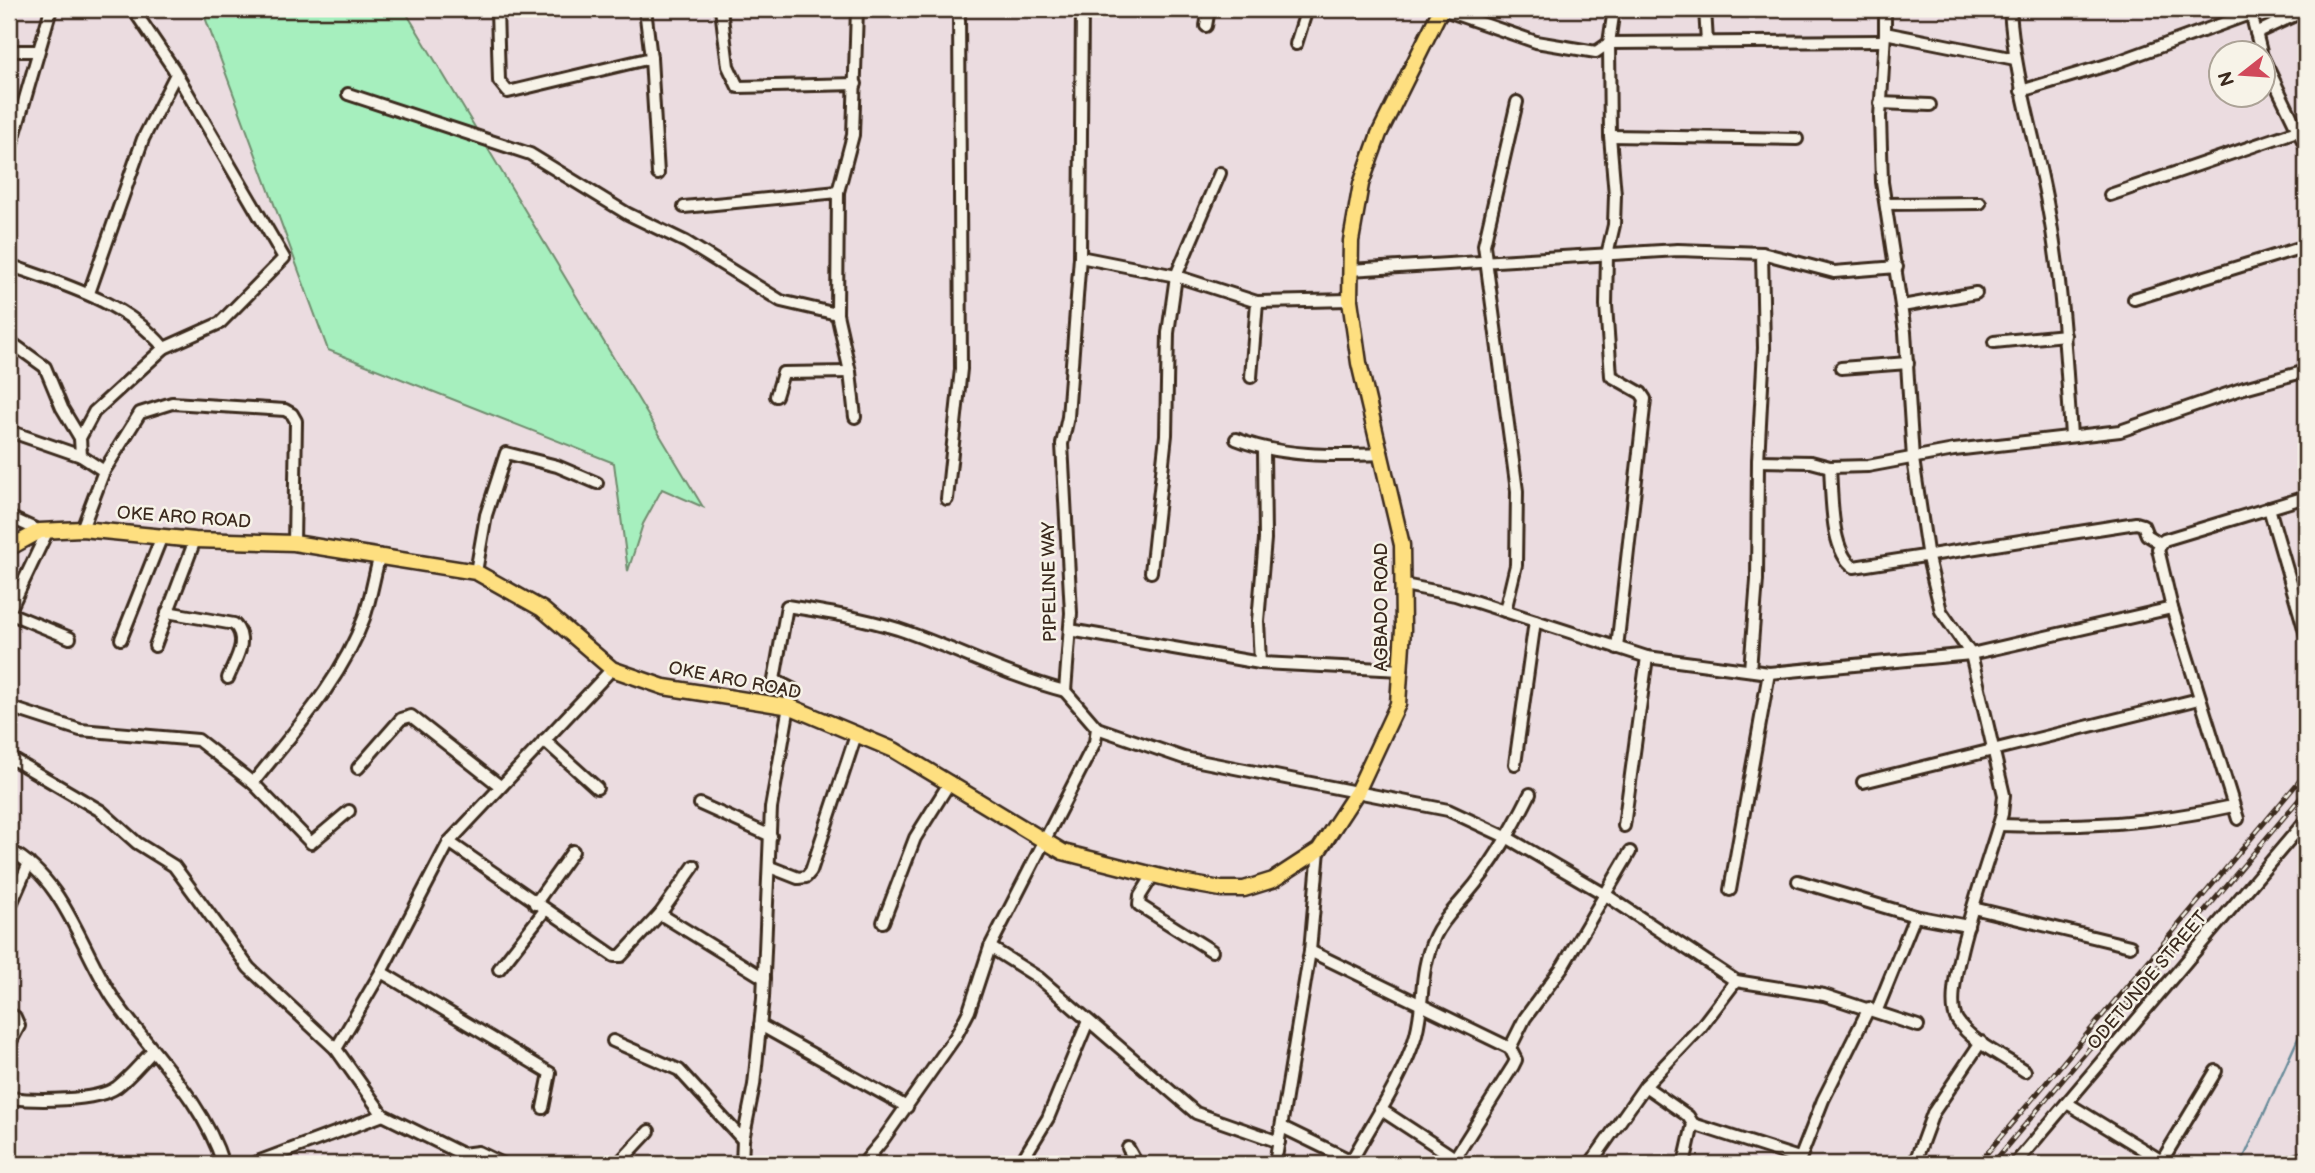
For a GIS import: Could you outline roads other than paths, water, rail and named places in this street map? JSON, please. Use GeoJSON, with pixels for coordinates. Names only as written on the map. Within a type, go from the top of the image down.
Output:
{"type":"FeatureCollection","features":[{"type":"Feature","properties":{"kind":"main road","name":"AGBADO ROAD"},"geometry":{"type":"LineString","coordinates":[[1320,850],[1357,792],[1398,704],[1402,670],[1402,545],[1382,454],[1367,405],[1350,300],[1351,241],[1361,184],[1379,134],[1441,9]]}},
{"type":"Feature","properties":{"kind":"main road","name":"OKE ARO ROAD"},"geometry":{"type":"LineString","coordinates":[[9,548],[44,531],[82,529],[195,540],[294,543],[336,552],[380,555],[476,572],[542,609],[612,669],[664,687],[790,707],[894,750],[1063,852],[1221,889],[1244,889],[1273,880],[1320,850]]}},
{"type":"Feature","properties":{"kind":"street"},"geometry":{"type":"LineString","coordinates":[[9,154],[51,9]]}},
{"type":"Feature","properties":{"kind":"street"},"geometry":{"type":"LineString","coordinates":[[80,438],[94,412],[164,348],[219,323],[284,258],[227,158],[175,76],[173,68],[133,9]]}},
{"type":"Feature","properties":{"kind":"street"},"geometry":{"type":"LineString","coordinates":[[497,9],[499,81],[508,92],[651,58]]}},
{"type":"Feature","properties":{"kind":"street"},"geometry":{"type":"LineString","coordinates":[[645,9],[651,58],[657,174]]}},
{"type":"Feature","properties":{"kind":"street"},"geometry":{"type":"LineString","coordinates":[[721,9],[728,66],[737,87],[856,84]]}},
{"type":"Feature","properties":{"kind":"street"},"geometry":{"type":"LineString","coordinates":[[855,417],[850,372],[837,313],[838,192],[853,135],[857,9]]}},
{"type":"Feature","properties":{"kind":"street"},"geometry":{"type":"LineString","coordinates":[[947,499],[961,369],[959,9]]}},
{"type":"Feature","properties":{"kind":"street","name":"PIPELINE WAY"},"geometry":{"type":"LineString","coordinates":[[1065,691],[1070,630],[1062,444],[1068,416],[1080,257],[1083,9]]}},
{"type":"Feature","properties":{"kind":"street"},"geometry":{"type":"LineString","coordinates":[[1206,26],[1209,9]]}},
{"type":"Feature","properties":{"kind":"street"},"geometry":{"type":"LineString","coordinates":[[1296,44],[1307,9]]}},
{"type":"Feature","properties":{"kind":"street"},"geometry":{"type":"LineString","coordinates":[[1441,9],[1536,42],[1596,52],[1609,43],[1885,37],[2015,59]]}},
{"type":"Feature","properties":{"kind":"street"},"geometry":{"type":"LineString","coordinates":[[1614,9],[1609,43],[1609,136],[1615,195],[1614,225],[1607,255],[1606,305],[1611,376],[1641,393],[1646,399],[1617,648]]}},
{"type":"Feature","properties":{"kind":"street"},"geometry":{"type":"LineString","coordinates":[[1705,9],[1707,42]]}},
{"type":"Feature","properties":{"kind":"street"},"geometry":{"type":"LineString","coordinates":[[1885,9],[1881,103],[1886,204],[1902,306],[1913,459],[1928,558],[1941,611],[1971,654],[2004,794],[1999,825],[1968,926],[1952,1003],[1959,1023],[1981,1042],[2025,1072]]}},
{"type":"Feature","properties":{"kind":"street"},"geometry":{"type":"LineString","coordinates":[[2010,9],[2021,91],[2047,198],[2059,266],[2071,436]]}},
{"type":"Feature","properties":{"kind":"street"},"geometry":{"type":"LineString","coordinates":[[2256,33],[2306,10]]}},
{"type":"Feature","properties":{"kind":"street"},"geometry":{"type":"LineString","coordinates":[[2021,91],[2117,62],[2251,11],[2257,38]]}},
{"type":"Feature","properties":{"kind":"street"},"geometry":{"type":"LineString","coordinates":[[9,51],[37,51]]}},
{"type":"Feature","properties":{"kind":"street"},"geometry":{"type":"LineString","coordinates":[[89,293],[143,139],[175,76]]}},
{"type":"Feature","properties":{"kind":"street"},"geometry":{"type":"LineString","coordinates":[[2276,81],[2302,130],[2306,147]]}},
{"type":"Feature","properties":{"kind":"street"},"geometry":{"type":"LineString","coordinates":[[348,94],[530,154],[628,214],[686,242],[781,301],[837,313]]}},
{"type":"Feature","properties":{"kind":"street"},"geometry":{"type":"LineString","coordinates":[[1505,611],[1516,565],[1517,491],[1486,261],[1485,236],[1517,102]]}},
{"type":"Feature","properties":{"kind":"street"},"geometry":{"type":"LineString","coordinates":[[1881,103],[1930,105]]}},
{"type":"Feature","properties":{"kind":"street"},"geometry":{"type":"LineString","coordinates":[[2110,195],[2302,130]]}},
{"type":"Feature","properties":{"kind":"street"},"geometry":{"type":"LineString","coordinates":[[1609,136],[1797,139]]}},
{"type":"Feature","properties":{"kind":"street"},"geometry":{"type":"LineString","coordinates":[[1151,572],[1166,435],[1168,333],[1176,276],[1220,173]]}},
{"type":"Feature","properties":{"kind":"street"},"geometry":{"type":"LineString","coordinates":[[684,207],[838,192]]}},
{"type":"Feature","properties":{"kind":"street"},"geometry":{"type":"LineString","coordinates":[[1886,204],[1980,203]]}},
{"type":"Feature","properties":{"kind":"street"},"geometry":{"type":"LineString","coordinates":[[2134,299],[2306,246]]}},
{"type":"Feature","properties":{"kind":"street"},"geometry":{"type":"LineString","coordinates":[[1350,270],[1678,250],[1762,253],[1834,272],[1897,267]]}},
{"type":"Feature","properties":{"kind":"street"},"geometry":{"type":"LineString","coordinates":[[1750,670],[1757,580],[1758,461],[1764,348],[1762,253]]}},
{"type":"Feature","properties":{"kind":"street"},"geometry":{"type":"LineString","coordinates":[[1080,257],[1176,276],[1257,302],[1350,300]]}},
{"type":"Feature","properties":{"kind":"street"},"geometry":{"type":"LineString","coordinates":[[9,265],[89,293],[153,334],[164,348]]}},
{"type":"Feature","properties":{"kind":"street"},"geometry":{"type":"LineString","coordinates":[[1902,306],[1976,293]]}},
{"type":"Feature","properties":{"kind":"street"},"geometry":{"type":"LineString","coordinates":[[1251,377],[1257,302]]}},
{"type":"Feature","properties":{"kind":"street"},"geometry":{"type":"LineString","coordinates":[[1994,342],[2065,335]]}},
{"type":"Feature","properties":{"kind":"street"},"geometry":{"type":"LineString","coordinates":[[9,341],[45,367],[62,408],[80,438],[81,456]]}},
{"type":"Feature","properties":{"kind":"street"},"geometry":{"type":"LineString","coordinates":[[1842,368],[1908,363]]}},
{"type":"Feature","properties":{"kind":"street"},"geometry":{"type":"LineString","coordinates":[[1758,461],[1811,463],[1830,467],[1913,459],[1954,450],[2120,431],[2244,388],[2306,371]]}},
{"type":"Feature","properties":{"kind":"street"},"geometry":{"type":"LineString","coordinates":[[776,396],[783,373],[850,372]]}},
{"type":"Feature","properties":{"kind":"street"},"geometry":{"type":"LineString","coordinates":[[82,529],[104,471],[140,414],[162,404],[285,410],[292,414],[296,421],[294,543]]}},
{"type":"Feature","properties":{"kind":"street"},"geometry":{"type":"LineString","coordinates":[[9,431],[81,456],[104,471]]}},
{"type":"Feature","properties":{"kind":"street"},"geometry":{"type":"LineString","coordinates":[[1236,439],[1264,450],[1343,456],[1382,454]]}},
{"type":"Feature","properties":{"kind":"street"},"geometry":{"type":"LineString","coordinates":[[1261,663],[1258,621],[1265,539],[1264,450]]}},
{"type":"Feature","properties":{"kind":"street"},"geometry":{"type":"LineString","coordinates":[[476,572],[486,515],[506,453],[556,466],[597,483]]}},
{"type":"Feature","properties":{"kind":"street"},"geometry":{"type":"LineString","coordinates":[[1830,467],[1838,548],[1843,561],[1854,567],[1928,558],[2136,523],[2143,525],[2147,536],[2160,543],[2306,497]]}},
{"type":"Feature","properties":{"kind":"street"},"geometry":{"type":"LineString","coordinates":[[2269,508],[2304,620],[2306,635]]}},
{"type":"Feature","properties":{"kind":"street"},"geometry":{"type":"LineString","coordinates":[[9,517],[44,531],[9,612],[70,638]]}},
{"type":"Feature","properties":{"kind":"street"},"geometry":{"type":"LineString","coordinates":[[121,639],[162,536]]}},
{"type":"Feature","properties":{"kind":"street"},"geometry":{"type":"LineString","coordinates":[[155,646],[195,540]]}},
{"type":"Feature","properties":{"kind":"street"},"geometry":{"type":"LineString","coordinates":[[2160,543],[2172,608],[2238,819]]}},
{"type":"Feature","properties":{"kind":"street"},"geometry":{"type":"LineString","coordinates":[[253,783],[329,687],[342,665],[364,618],[380,555]]}},
{"type":"Feature","properties":{"kind":"street"},"geometry":{"type":"LineString","coordinates":[[1404,585],[1455,595],[1647,657],[1769,673],[1971,654],[2172,608]]}},
{"type":"Feature","properties":{"kind":"street"},"geometry":{"type":"LineString","coordinates":[[743,1164],[743,1140],[754,1085],[764,978],[775,777],[792,689],[774,680],[788,606],[844,614],[900,630],[1025,681],[1065,691],[1097,728],[1184,758],[1448,810],[1508,838],[1606,895],[1736,981],[1824,995],[1918,1026]]}},
{"type":"Feature","properties":{"kind":"street"},"geometry":{"type":"LineString","coordinates":[[167,612],[234,624],[242,632],[243,642],[228,678]]}},
{"type":"Feature","properties":{"kind":"street"},"geometry":{"type":"LineString","coordinates":[[1515,764],[1535,621]]}},
{"type":"Feature","properties":{"kind":"street"},"geometry":{"type":"LineString","coordinates":[[1070,630],[1261,663],[1402,670]]}},
{"type":"Feature","properties":{"kind":"street"},"geometry":{"type":"LineString","coordinates":[[1624,826],[1647,657]]}},
{"type":"Feature","properties":{"kind":"street"},"geometry":{"type":"LineString","coordinates":[[336,1049],[381,972],[449,842],[612,669]]}},
{"type":"Feature","properties":{"kind":"street"},"geometry":{"type":"LineString","coordinates":[[1730,890],[1769,673]]}},
{"type":"Feature","properties":{"kind":"street"},"geometry":{"type":"LineString","coordinates":[[1863,782],[2199,699]]}},
{"type":"Feature","properties":{"kind":"street"},"geometry":{"type":"LineString","coordinates":[[9,707],[80,730],[198,740],[253,783],[311,843],[349,811]]}},
{"type":"Feature","properties":{"kind":"street"},"geometry":{"type":"LineString","coordinates":[[358,768],[401,719],[411,716],[500,786]]}},
{"type":"Feature","properties":{"kind":"street"},"geometry":{"type":"LineString","coordinates":[[863,1164],[939,1063],[963,1023],[990,947],[1045,843],[1066,796],[1093,750],[1097,728]]}},
{"type":"Feature","properties":{"kind":"street"},"geometry":{"type":"LineString","coordinates":[[770,867],[798,878],[806,877],[811,871],[856,735]]}},
{"type":"Feature","properties":{"kind":"street"},"geometry":{"type":"LineString","coordinates":[[544,740],[597,788]]}},
{"type":"Feature","properties":{"kind":"street"},"geometry":{"type":"LineString","coordinates":[[9,757],[101,811],[137,843],[174,866],[249,968],[336,1049],[383,1115],[462,1154],[478,1152],[503,1164]]}},
{"type":"Feature","properties":{"kind":"street"},"geometry":{"type":"LineString","coordinates":[[883,922],[915,838],[950,782]]}},
{"type":"Feature","properties":{"kind":"street"},"geometry":{"type":"LineString","coordinates":[[1282,1127],[1355,1162],[1380,1109],[1402,1071],[1415,1038],[1422,970],[1438,930],[1508,838],[1530,794]]}},
{"type":"Feature","properties":{"kind":"street"},"geometry":{"type":"LineString","coordinates":[[700,804],[771,836]]}},
{"type":"Feature","properties":{"kind":"street"},"geometry":{"type":"LineString","coordinates":[[1999,825],[2084,827],[2196,814],[2233,806]]}},
{"type":"Feature","properties":{"kind":"street","name":"ODETUNDE STREET"},"geometry":{"type":"LineString","coordinates":[[2015,1164],[2306,820]]}},
{"type":"Feature","properties":{"kind":"street"},"geometry":{"type":"LineString","coordinates":[[449,842],[614,956],[621,956],[660,914],[694,866]]}},
{"type":"Feature","properties":{"kind":"street"},"geometry":{"type":"LineString","coordinates":[[9,850],[29,863],[69,913],[109,992],[206,1122],[223,1164]]}},
{"type":"Feature","properties":{"kind":"street","name":"AGBADO ROAD"},"geometry":{"type":"LineString","coordinates":[[1275,1164],[1310,951],[1320,850]]}},
{"type":"Feature","properties":{"kind":"street"},"geometry":{"type":"LineString","coordinates":[[499,969],[573,851]]}},
{"type":"Feature","properties":{"kind":"street"},"geometry":{"type":"LineString","coordinates":[[1510,1048],[1525,1018],[1563,966],[1630,852]]}},
{"type":"Feature","properties":{"kind":"street"},"geometry":{"type":"LineString","coordinates":[[9,909],[29,863]]}},
{"type":"Feature","properties":{"kind":"street"},"geometry":{"type":"LineString","coordinates":[[1153,875],[1140,896],[1139,905],[1212,951]]}},
{"type":"Feature","properties":{"kind":"street"},"geometry":{"type":"LineString","coordinates":[[1798,881],[1915,916],[1968,926]]}},
{"type":"Feature","properties":{"kind":"street"},"geometry":{"type":"LineString","coordinates":[[1973,908],[2130,946]]}},
{"type":"Feature","properties":{"kind":"street"},"geometry":{"type":"LineString","coordinates":[[660,914],[764,978]]}},
{"type":"Feature","properties":{"kind":"street"},"geometry":{"type":"LineString","coordinates":[[1645,1086],[1688,1116],[1693,1124],[1798,1161],[1823,1100],[1873,1009],[1915,916]]}},
{"type":"Feature","properties":{"kind":"street"},"geometry":{"type":"LineString","coordinates":[[990,947],[1039,978],[1196,1113],[1279,1142]]}},
{"type":"Feature","properties":{"kind":"street"},"geometry":{"type":"LineString","coordinates":[[1310,951],[1420,1007],[1510,1048],[1516,1060],[1459,1161],[1380,1109]]}},
{"type":"Feature","properties":{"kind":"street"},"geometry":{"type":"LineString","coordinates":[[381,972],[550,1073],[543,1108]]}},
{"type":"Feature","properties":{"kind":"street"},"geometry":{"type":"LineString","coordinates":[[1590,1164],[1645,1086],[1701,1027],[1736,981]]}},
{"type":"Feature","properties":{"kind":"street"},"geometry":{"type":"LineString","coordinates":[[9,1014],[19,1021],[19,1026],[9,1045]]}},
{"type":"Feature","properties":{"kind":"street"},"geometry":{"type":"LineString","coordinates":[[1020,1164],[1048,1118],[1088,1021]]}},
{"type":"Feature","properties":{"kind":"street"},"geometry":{"type":"LineString","coordinates":[[760,1025],[907,1107]]}},
{"type":"Feature","properties":{"kind":"street"},"geometry":{"type":"LineString","coordinates":[[613,1041],[679,1070],[743,1140]]}},
{"type":"Feature","properties":{"kind":"street"},"geometry":{"type":"LineString","coordinates":[[1916,1160],[1933,1113],[1981,1042]]}},
{"type":"Feature","properties":{"kind":"street"},"geometry":{"type":"LineString","coordinates":[[9,1098],[31,1100],[102,1094],[119,1086],[153,1051]]}},
{"type":"Feature","properties":{"kind":"street"},"geometry":{"type":"LineString","coordinates":[[2067,1103],[2161,1163],[2216,1071]]}},
{"type":"Feature","properties":{"kind":"street"},"geometry":{"type":"LineString","coordinates":[[253,1164],[383,1115]]}},
{"type":"Feature","properties":{"kind":"street"},"geometry":{"type":"LineString","coordinates":[[1684,1164],[1693,1124]]}},
{"type":"Feature","properties":{"kind":"street"},"geometry":{"type":"LineString","coordinates":[[618,1164],[649,1131]]}},
{"type":"Feature","properties":{"kind":"street"},"geometry":{"type":"LineString","coordinates":[[1128,1147],[1137,1164]]}},
{"type":"Feature","properties":{"kind":"street"},"geometry":{"type":"LineString","coordinates":[[472,1164],[478,1152]]}},
{"type":"Feature","properties":{"kind":"street"},"geometry":{"type":"LineString","coordinates":[[2287,1164],[2306,1157]]}},
{"type":"Feature","properties":{"kind":"waterway"},"geometry":{"type":"LineString","coordinates":[[2241,1164],[2306,1021]]}},
{"type":"Feature","properties":{"kind":"railway"},"geometry":{"type":"LineString","coordinates":[[1978,1164],[2306,773]]}},
{"type":"Feature","properties":{"kind":"railway"},"geometry":{"type":"LineString","coordinates":[[1992,1164],[2306,791]]}}]}
